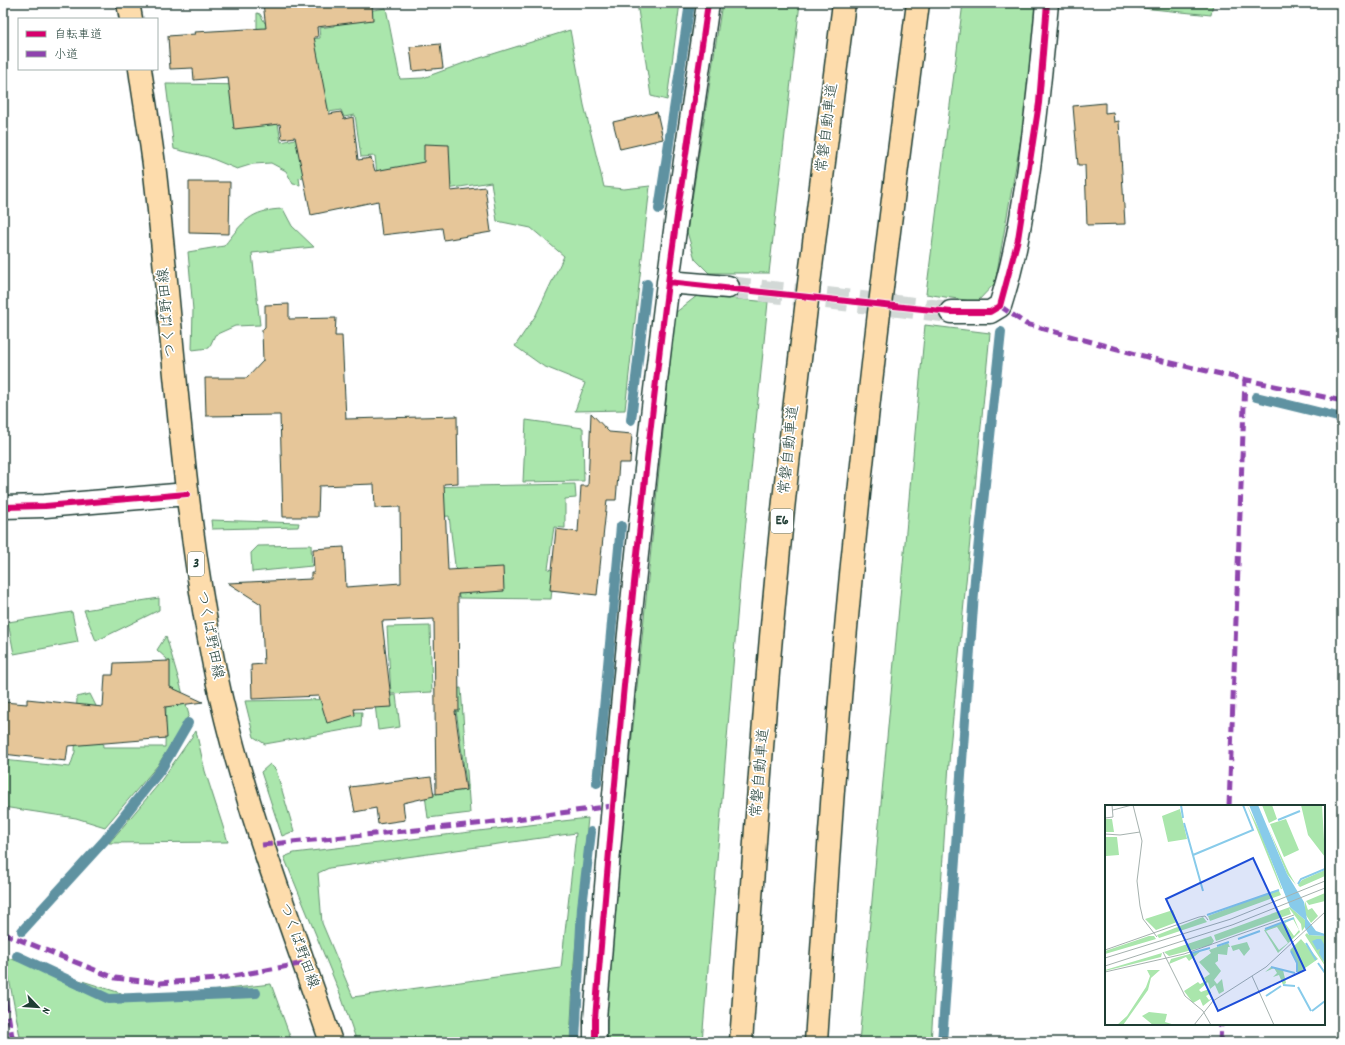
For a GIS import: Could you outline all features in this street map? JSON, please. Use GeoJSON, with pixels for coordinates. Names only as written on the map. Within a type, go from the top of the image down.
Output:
{"type":"FeatureCollection","features":[{"type":"Feature","properties":{"kind":"main road"},"geometry":{"type":"LineString","coordinates":[[128,3],[131,18]]}},
{"type":"Feature","properties":{"kind":"main road","name":"常磐自動車道"},"geometry":{"type":"LineString","coordinates":[[741,1042],[756,819],[781,530],[815,232],[844,3]]}},
{"type":"Feature","properties":{"kind":"main road"},"geometry":{"type":"LineString","coordinates":[[816,1042],[830,832],[854,545],[888,240],[918,3]]}},
{"type":"Feature","properties":{"kind":"main road","name":"つくば野田線"},"geometry":{"type":"LineString","coordinates":[[140,70],[155,172],[187,494],[209,638],[240,774],[262,845],[331,1042]]}},
{"type":"Feature","properties":{"kind":"street"},"geometry":{"type":"LineString","coordinates":[[595,1042],[595,1019],[614,790],[638,544],[668,282],[708,3]]}},
{"type":"Feature","properties":{"kind":"street"},"geometry":{"type":"LineString","coordinates":[[950,312],[990,312],[1000,306],[1018,239],[1039,103],[1047,3]]}},
{"type":"Feature","properties":{"kind":"street"},"geometry":{"type":"LineString","coordinates":[[668,282],[728,287]]}},
{"type":"Feature","properties":{"kind":"street"},"geometry":{"type":"LineString","coordinates":[[3,507],[45,506],[187,494]]}},
{"type":"Feature","properties":{"kind":"green space"},"geometry":{"type":"Polygon","coordinates":[[[331,3],[354,13],[386,8],[400,79],[423,78],[464,63],[570,30],[584,105],[604,187],[624,189],[650,186],[625,410],[575,411],[585,383],[543,366],[515,346],[536,315],[564,256],[531,228],[497,221],[491,182],[410,195],[380,203],[375,156],[361,157],[355,115],[344,117],[341,110],[329,112],[323,94],[275,106],[281,142],[300,138],[307,176],[299,178],[300,185],[293,184],[286,171],[271,163],[253,164],[237,169],[208,157],[174,149],[166,84],[268,85],[257,30],[257,13],[260,14],[265,23],[276,23],[293,41],[320,38],[319,28],[334,26],[331,3]]]}},
{"type":"Feature","properties":{"kind":"green space"},"geometry":{"type":"Polygon","coordinates":[[[637,3],[680,3],[667,100],[651,96],[637,3]]]}},
{"type":"Feature","properties":{"kind":"green space"},"geometry":{"type":"Polygon","coordinates":[[[722,3],[800,3],[769,273],[709,273],[695,259],[687,232],[722,3]]]}},
{"type":"Feature","properties":{"kind":"green space"},"geometry":{"type":"Polygon","coordinates":[[[963,3],[1036,3],[1029,93],[995,283],[977,302],[926,294],[963,3]]]}},
{"type":"Feature","properties":{"kind":"green space"},"geometry":{"type":"Polygon","coordinates":[[[1093,3],[1213,3],[1211,15],[1093,3]]]}},
{"type":"Feature","properties":{"kind":"green space"},"geometry":{"type":"Polygon","coordinates":[[[283,209],[292,226],[314,247],[252,253],[260,325],[235,326],[215,335],[209,348],[192,350],[193,310],[188,252],[224,246],[248,219],[263,212],[283,209]]]}},
{"type":"Feature","properties":{"kind":"green space"},"geometry":{"type":"Polygon","coordinates":[[[698,295],[768,302],[740,581],[702,1042],[607,1042],[608,973],[675,313],[698,295]]]}},
{"type":"Feature","properties":{"kind":"green space"},"geometry":{"type":"Polygon","coordinates":[[[925,325],[990,333],[950,748],[931,1042],[859,1042],[925,325]]]}},
{"type":"Feature","properties":{"kind":"green space"},"geometry":{"type":"Polygon","coordinates":[[[526,420],[583,428],[584,481],[523,482],[526,420]]]}},
{"type":"Feature","properties":{"kind":"green space"},"geometry":{"type":"Polygon","coordinates":[[[575,484],[576,498],[565,499],[565,528],[554,527],[548,569],[554,570],[551,599],[459,598],[449,516],[437,517],[420,487],[575,484]]]}},
{"type":"Feature","properties":{"kind":"green space"},"geometry":{"type":"Polygon","coordinates":[[[211,520],[299,523],[298,527],[212,529],[211,520]]]}},
{"type":"Feature","properties":{"kind":"green space"},"geometry":{"type":"Polygon","coordinates":[[[311,545],[312,566],[252,572],[251,553],[258,546],[311,545]]]}},
{"type":"Feature","properties":{"kind":"green space"},"geometry":{"type":"Polygon","coordinates":[[[159,598],[159,610],[96,641],[84,610],[159,598]]]}},
{"type":"Feature","properties":{"kind":"green space"},"geometry":{"type":"Polygon","coordinates":[[[72,612],[78,642],[14,654],[8,622],[72,612]]]}},
{"type":"Feature","properties":{"kind":"green space"},"geometry":{"type":"Polygon","coordinates":[[[430,626],[432,692],[391,694],[387,627],[430,626]]]}},
{"type":"Feature","properties":{"kind":"green space"},"geometry":{"type":"Polygon","coordinates":[[[166,636],[189,715],[158,765],[105,827],[76,818],[3,807],[3,760],[70,767],[75,752],[77,697],[90,694],[99,712],[103,747],[165,747],[167,659],[157,650],[166,636]]]}},
{"type":"Feature","properties":{"kind":"green space"},"geometry":{"type":"Polygon","coordinates":[[[461,688],[470,813],[428,818],[425,795],[467,790],[454,695],[454,689],[461,688]]]}},
{"type":"Feature","properties":{"kind":"green space"},"geometry":{"type":"Polygon","coordinates":[[[396,695],[400,727],[378,730],[374,696],[396,695]]]}},
{"type":"Feature","properties":{"kind":"green space"},"geometry":{"type":"Polygon","coordinates":[[[347,699],[351,712],[362,712],[361,727],[265,744],[254,737],[245,701],[347,699]]]}},
{"type":"Feature","properties":{"kind":"green space"},"geometry":{"type":"Polygon","coordinates":[[[196,731],[205,771],[228,842],[109,843],[158,785],[196,731]]]}},
{"type":"Feature","properties":{"kind":"green space"},"geometry":{"type":"Polygon","coordinates":[[[270,764],[276,770],[294,831],[282,836],[261,772],[270,764]]]}},
{"type":"Feature","properties":{"kind":"green space"},"geometry":{"type":"Polygon","coordinates":[[[588,818],[574,963],[570,1042],[357,1042],[341,996],[284,857],[294,853],[588,818]],[[576,833],[329,868],[318,873],[322,923],[353,997],[561,968],[576,833]]]}},
{"type":"Feature","properties":{"kind":"green space"},"geometry":{"type":"Polygon","coordinates":[[[5,957],[140,999],[271,984],[292,1042],[21,1042],[5,957]]]}},
{"type":"Feature","properties":{"kind":"building"},"geometry":{"type":"Polygon","coordinates":[[[263,3],[372,3],[373,20],[317,27],[318,37],[314,37],[329,114],[341,112],[344,119],[353,117],[358,160],[371,158],[375,171],[424,162],[424,144],[449,145],[451,191],[485,187],[491,232],[444,240],[442,228],[382,235],[378,201],[311,215],[295,137],[282,139],[280,124],[234,129],[228,77],[194,80],[193,68],[170,69],[168,36],[195,34],[194,32],[266,28],[263,3]]]}},
{"type":"Feature","properties":{"kind":"building"},"geometry":{"type":"Polygon","coordinates":[[[440,44],[443,68],[413,71],[410,47],[440,44]]]}},
{"type":"Feature","properties":{"kind":"building"},"geometry":{"type":"Polygon","coordinates":[[[1105,103],[1105,113],[1113,112],[1114,122],[1119,121],[1125,224],[1087,225],[1085,165],[1078,165],[1073,106],[1105,103]]]}},
{"type":"Feature","properties":{"kind":"building"},"geometry":{"type":"Polygon","coordinates":[[[657,112],[663,139],[620,149],[613,122],[657,112]]]}},
{"type":"Feature","properties":{"kind":"building"},"geometry":{"type":"Polygon","coordinates":[[[189,182],[230,182],[229,234],[189,233],[189,182]]]}},
{"type":"Feature","properties":{"kind":"building"},"geometry":{"type":"Polygon","coordinates":[[[289,304],[289,319],[336,318],[335,336],[342,336],[346,419],[457,416],[458,483],[444,484],[448,570],[503,567],[504,591],[458,594],[459,711],[455,711],[466,790],[436,794],[434,619],[382,621],[392,707],[354,709],[355,715],[327,723],[319,696],[252,699],[251,665],[264,664],[261,604],[228,583],[311,579],[311,573],[314,573],[313,549],[344,547],[346,587],[401,583],[400,507],[375,508],[374,484],[319,486],[318,517],[283,517],[280,415],[206,416],[205,378],[247,378],[263,361],[262,330],[265,327],[265,305],[289,304]]]}},
{"type":"Feature","properties":{"kind":"building"},"geometry":{"type":"Polygon","coordinates":[[[591,413],[609,432],[632,434],[630,463],[619,463],[616,500],[607,500],[597,595],[550,590],[556,529],[578,532],[581,486],[588,486],[591,413]]]}},
{"type":"Feature","properties":{"kind":"building"},"geometry":{"type":"Polygon","coordinates":[[[170,661],[170,687],[203,702],[165,707],[167,738],[68,746],[66,761],[3,754],[3,702],[27,704],[27,699],[103,707],[105,675],[113,675],[114,663],[170,661]]]}},
{"type":"Feature","properties":{"kind":"building"},"geometry":{"type":"Polygon","coordinates":[[[431,777],[434,796],[403,803],[405,820],[378,824],[376,808],[355,812],[350,787],[431,777]]]}},
{"type":"Feature","properties":{"kind":"waterway"},"geometry":{"type":"LineString","coordinates":[[659,209],[690,3]]}},
{"type":"Feature","properties":{"kind":"waterway"},"geometry":{"type":"LineString","coordinates":[[631,420],[647,284]]}},
{"type":"Feature","properties":{"kind":"waterway"},"geometry":{"type":"LineString","coordinates":[[942,1042],[975,579],[1001,332]]}},
{"type":"Feature","properties":{"kind":"waterway"},"geometry":{"type":"LineString","coordinates":[[1256,397],[1342,418]]}},
{"type":"Feature","properties":{"kind":"waterway"},"geometry":{"type":"LineString","coordinates":[[597,783],[621,526]]}},
{"type":"Feature","properties":{"kind":"waterway"},"geometry":{"type":"LineString","coordinates":[[22,931],[105,840],[162,768],[188,723]]}},
{"type":"Feature","properties":{"kind":"waterway"},"geometry":{"type":"LineString","coordinates":[[575,1042],[582,907],[591,832]]}},
{"type":"Feature","properties":{"kind":"waterway"},"geometry":{"type":"LineString","coordinates":[[17,956],[109,999],[256,993]]}},
{"type":"Feature","properties":{"kind":"tunnel"},"geometry":{"type":"LineString","coordinates":[[728,287],[951,312]]}},
{"type":"Feature","properties":{"kind":"marked path"},"geometry":{"type":"LineString","coordinates":[[1000,306],[1026,324],[1158,360],[1342,401]]}},
{"type":"Feature","properties":{"kind":"marked path"},"geometry":{"type":"LineString","coordinates":[[1229,805],[1245,379]]}},
{"type":"Feature","properties":{"kind":"marked path"},"geometry":{"type":"LineString","coordinates":[[262,845],[487,823],[612,806]]}},
{"type":"Feature","properties":{"kind":"marked path"},"geometry":{"type":"LineString","coordinates":[[3,933],[115,978],[160,983],[217,979],[305,963]]}},
{"type":"Feature","properties":{"kind":"marked path"},"geometry":{"type":"LineString","coordinates":[[3,986],[13,1042]]}},
{"type":"Feature","properties":{"kind":"marked path"},"geometry":{"type":"LineString","coordinates":[[1220,1042],[1221,1025]]}},
{"type":"Feature","properties":{"kind":"cycle path"},"geometry":{"type":"LineString","coordinates":[[595,1042],[595,1019],[610,835],[646,466],[673,248],[708,3]]}},
{"type":"Feature","properties":{"kind":"cycle path"},"geometry":{"type":"LineString","coordinates":[[668,282],[951,312],[990,312],[1000,306],[1018,239],[1039,103],[1047,3]]}},
{"type":"Feature","properties":{"kind":"cycle path"},"geometry":{"type":"LineString","coordinates":[[3,507],[45,506],[187,494]]}}]}
